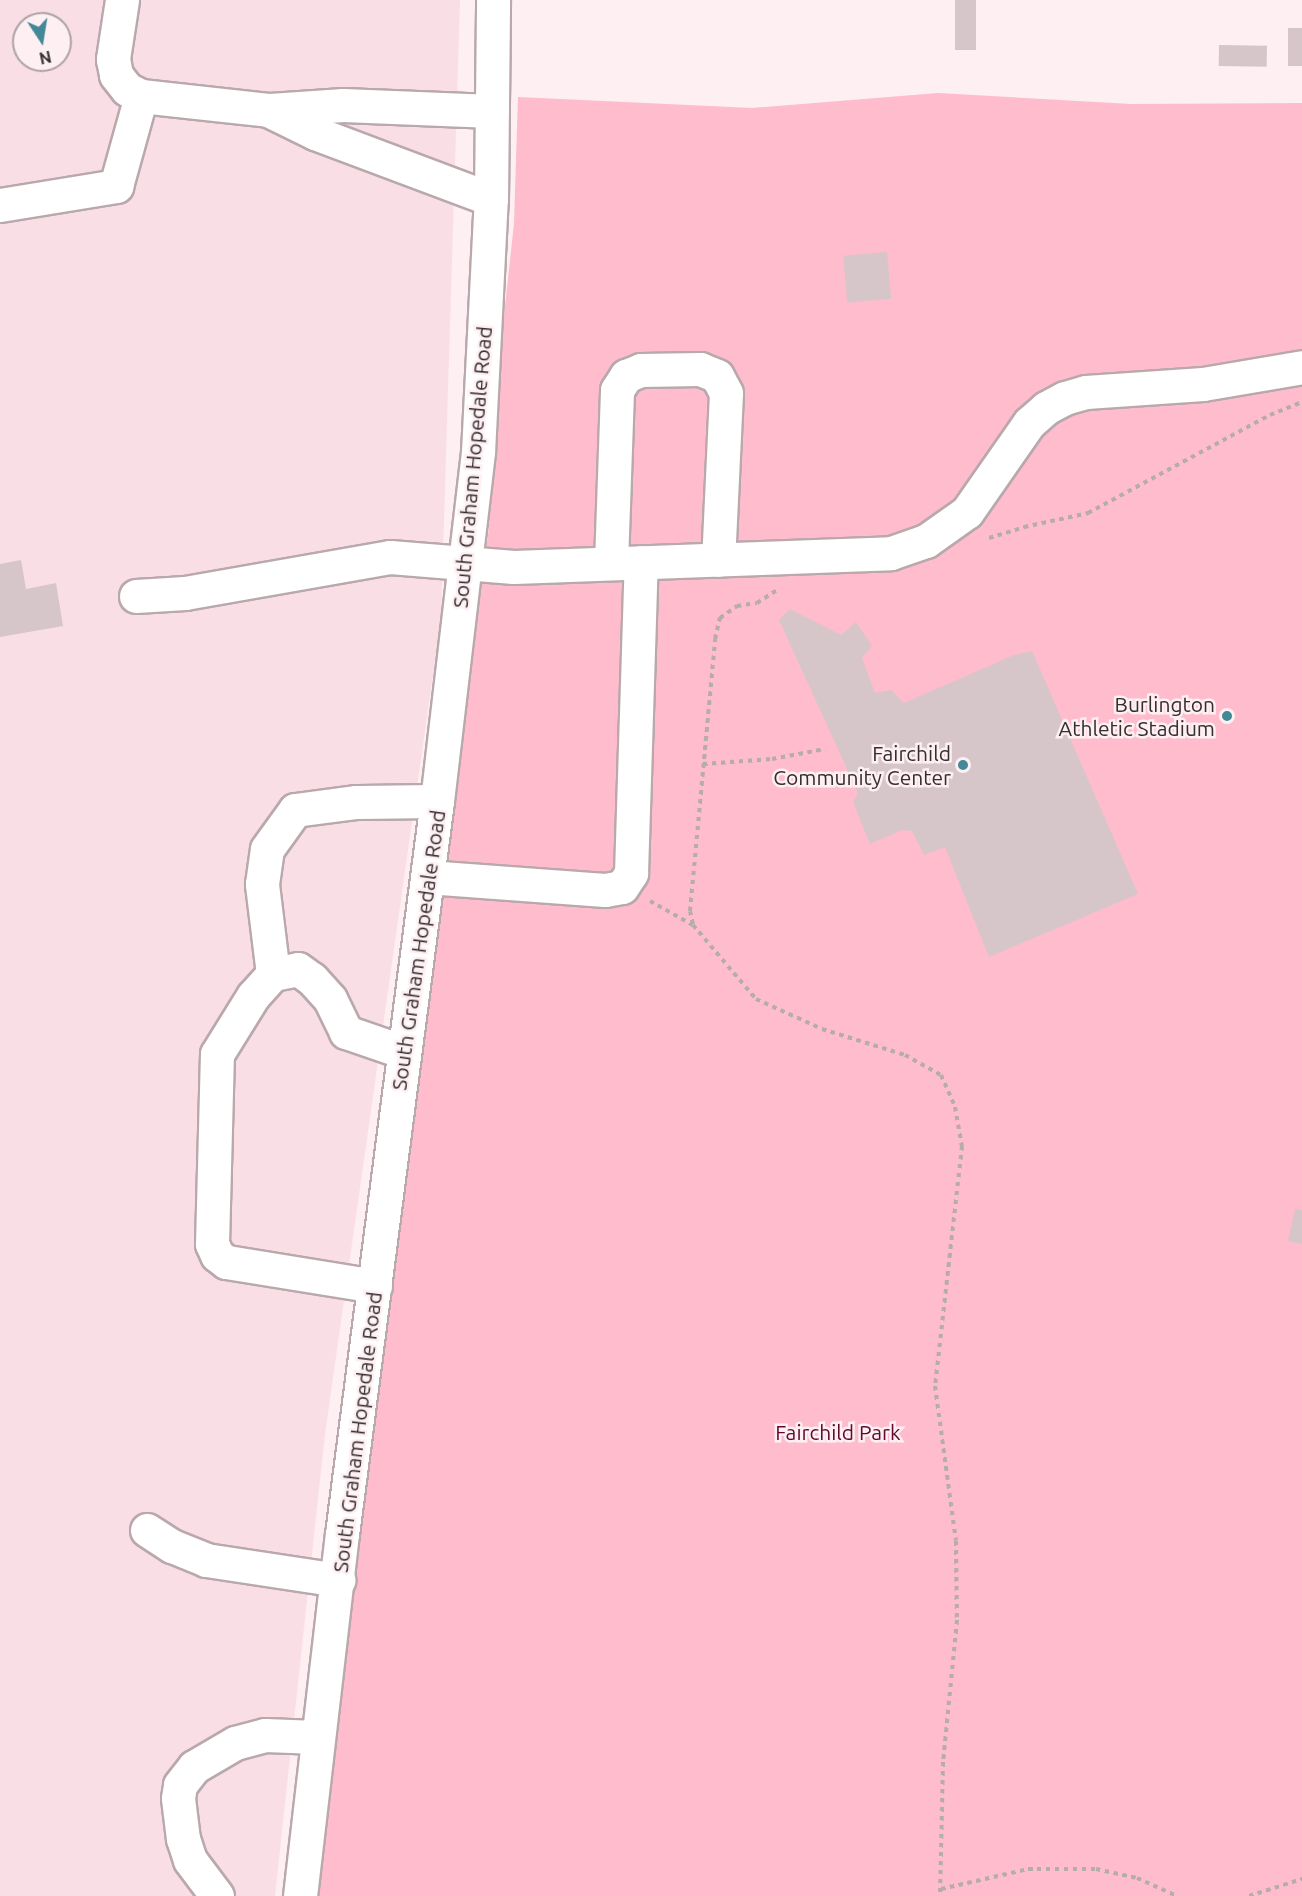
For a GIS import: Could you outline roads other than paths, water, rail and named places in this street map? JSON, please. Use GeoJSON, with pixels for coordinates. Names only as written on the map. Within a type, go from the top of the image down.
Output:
{"type":"FeatureCollection","features":[{"type":"Feature","properties":{"kind":"street"},"geometry":{"type":"LineString","coordinates":[[122,0],[113,59],[116,75],[127,89],[141,96],[270,110],[343,105],[492,111]]}},
{"type":"Feature","properties":{"kind":"street","name":"South Graham Hopedale Road"},"geometry":{"type":"LineString","coordinates":[[300,1896],[404,1052],[438,801],[478,452],[491,199],[493,0]]}},
{"type":"Feature","properties":{"kind":"street"},"geometry":{"type":"LineString","coordinates":[[0,206],[116,186],[141,96]]}},
{"type":"Feature","properties":{"kind":"street"},"geometry":{"type":"LineString","coordinates":[[270,110],[315,133],[491,199]]}},
{"type":"Feature","properties":{"kind":"street"},"geometry":{"type":"LineString","coordinates":[[135,596],[185,592],[390,557],[514,567],[891,553],[927,541],[967,512],[1029,423],[1046,408],[1065,399],[1086,392],[1203,384],[1302,368]]}},
{"type":"Feature","properties":{"kind":"street"},"geometry":{"type":"LineString","coordinates":[[427,877],[605,890],[622,887],[631,873],[626,562],[617,390],[626,376],[641,370],[700,369],[717,376],[726,393],[718,560]]}},
{"type":"Feature","properties":{"kind":"street"},"geometry":{"type":"LineString","coordinates":[[273,974],[262,884],[267,849],[295,810],[357,802],[438,801]]}},
{"type":"Feature","properties":{"kind":"street"},"geometry":{"type":"LineString","coordinates":[[375,1286],[226,1262],[217,1256],[212,1244],[217,1054],[254,996],[273,974],[298,969],[312,979],[330,999],[346,1032],[404,1052]]}},
{"type":"Feature","properties":{"kind":"street"},"geometry":{"type":"LineString","coordinates":[[147,1530],[172,1546],[206,1560],[338,1580]]}},
{"type":"Feature","properties":{"kind":"street"},"geometry":{"type":"LineString","coordinates":[[217,1896],[190,1860],[183,1839],[178,1798],[180,1785],[194,1767],[235,1743],[265,1735],[318,1737]]}},
{"type":"Feature","properties":{"kind":"place","name":"Burlington Athletic Stadium"},"geometry":{"type":"Point","coordinates":[1227,716]}},
{"type":"Feature","properties":{"kind":"place","name":"Fairchild Community Center"},"geometry":{"type":"Point","coordinates":[963,765]}},
{"type":"Feature","properties":{"kind":"park label","name":"Fairchild Park"},"geometry":{"type":"Point","coordinates":[838,1432]}}]}
